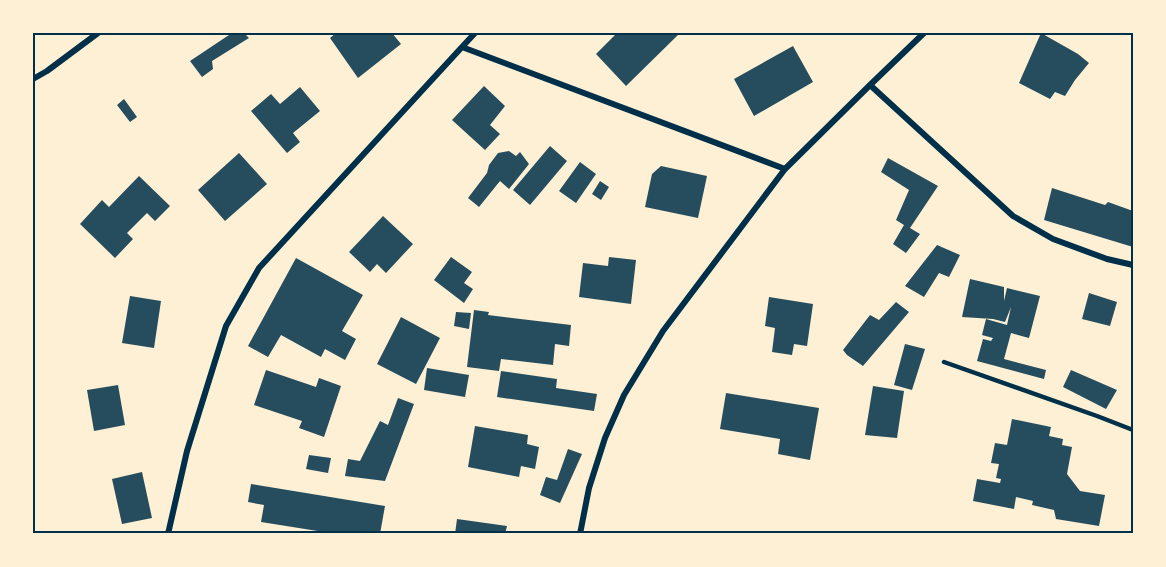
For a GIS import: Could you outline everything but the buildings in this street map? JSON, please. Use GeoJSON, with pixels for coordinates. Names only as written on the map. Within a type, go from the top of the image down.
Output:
{"type":"FeatureCollection","features":[{"type":"Feature","properties":{"kind":"street"},"geometry":{"type":"LineString","coordinates":[[33,79],[98,33]]}},
{"type":"Feature","properties":{"kind":"street"},"geometry":{"type":"LineString","coordinates":[[168,534],[187,451],[226,326],[259,268],[475,33]]}},
{"type":"Feature","properties":{"kind":"street"},"geometry":{"type":"LineString","coordinates":[[580,534],[602,448],[624,395],[663,331],[785,169],[924,33]]}},
{"type":"Feature","properties":{"kind":"street"},"geometry":{"type":"LineString","coordinates":[[462,47],[785,169]]}},
{"type":"Feature","properties":{"kind":"street"},"geometry":{"type":"LineString","coordinates":[[870,85],[1013,216],[1053,239],[1107,259],[1133,265]]}},
{"type":"Feature","properties":{"kind":"lane"},"geometry":{"type":"LineString","coordinates":[[944,362],[1133,430]]}}]}
